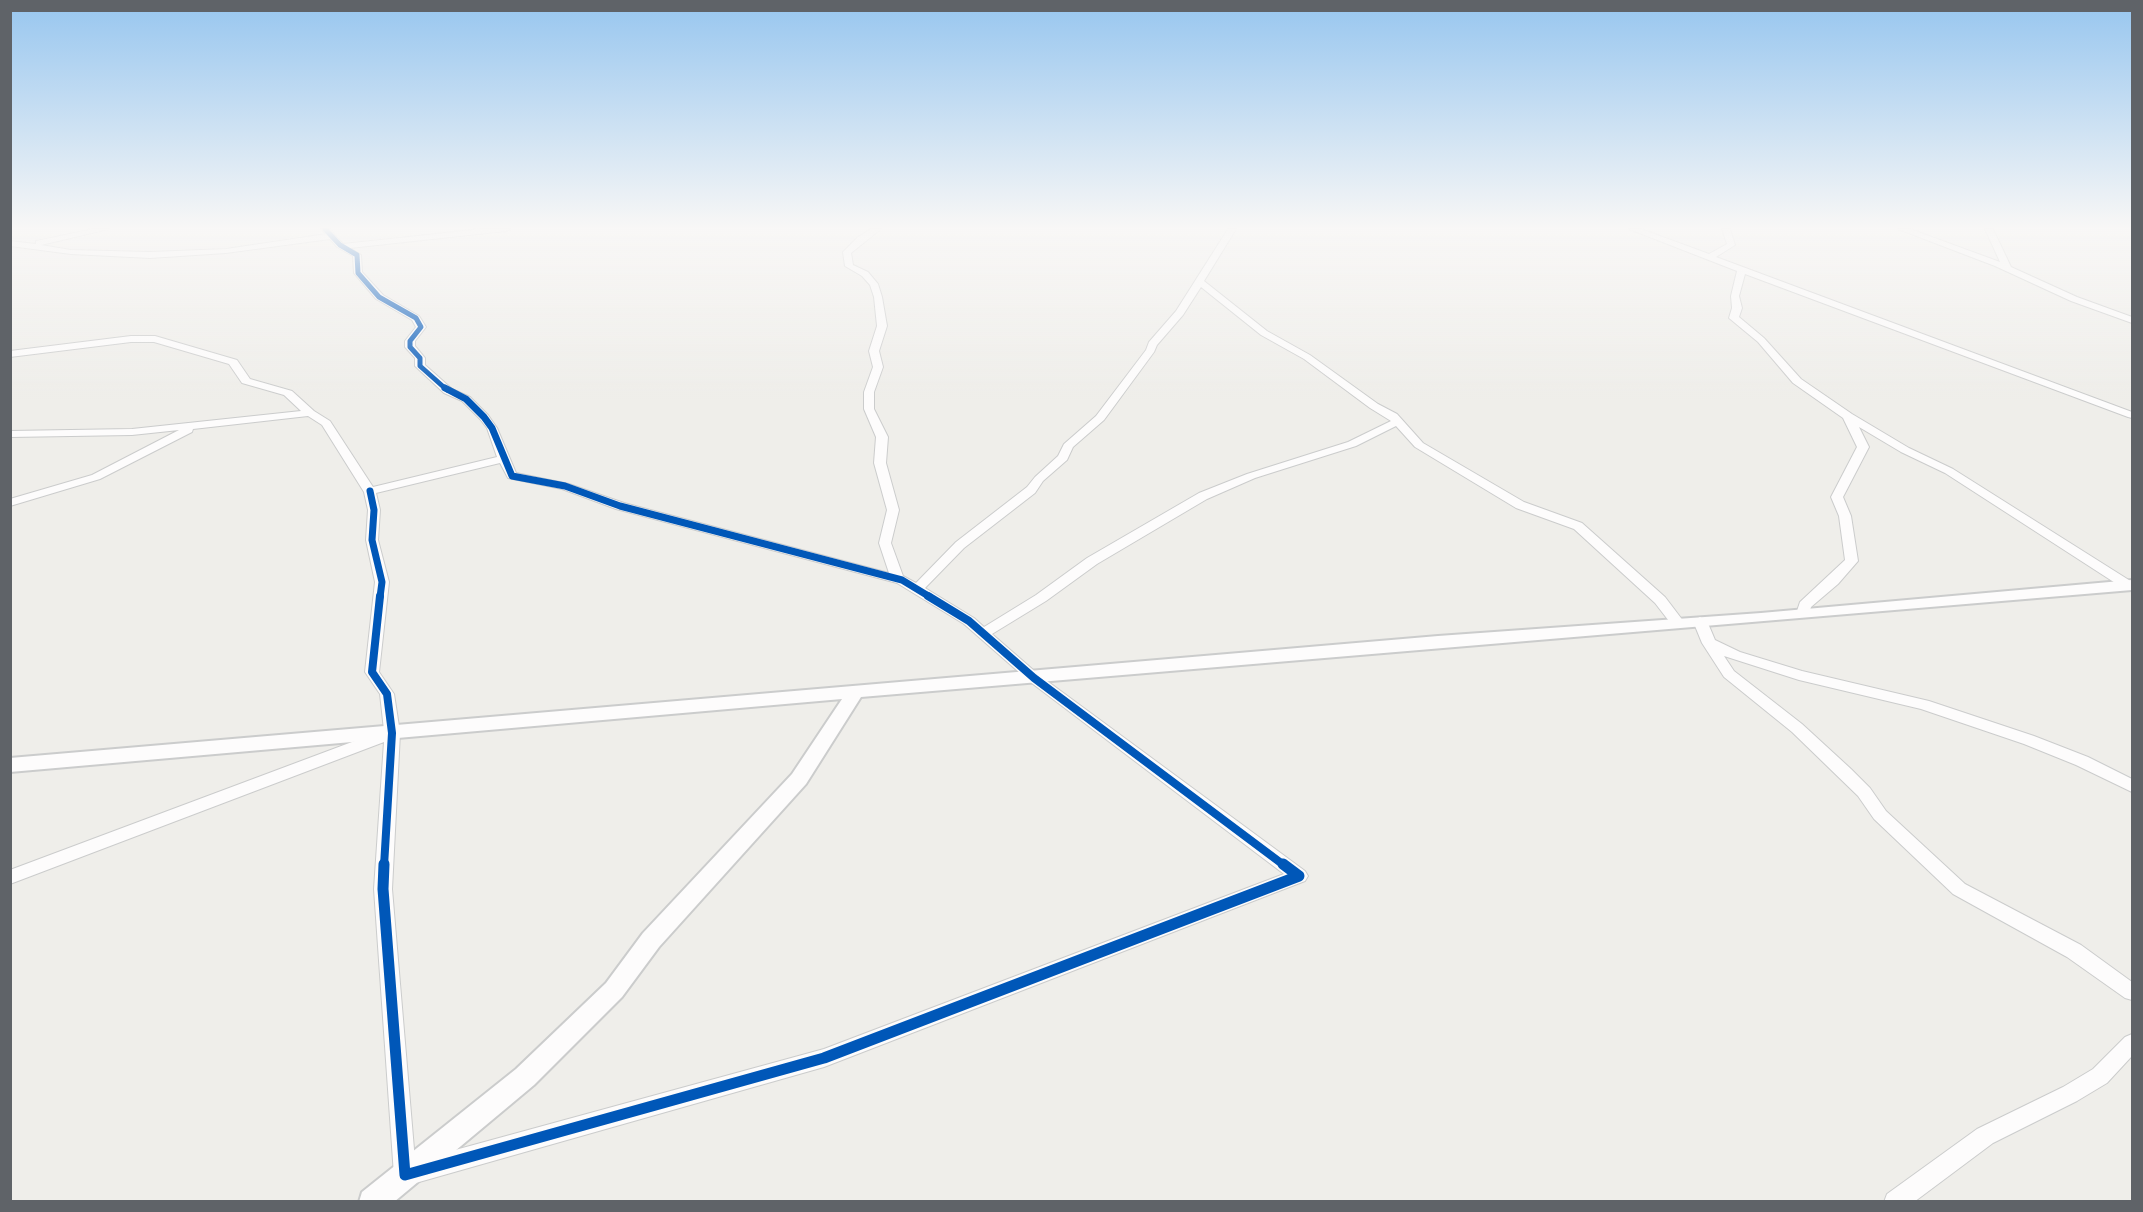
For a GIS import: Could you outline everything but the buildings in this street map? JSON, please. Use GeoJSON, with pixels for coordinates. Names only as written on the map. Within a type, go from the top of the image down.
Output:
{"type":"FeatureCollection","features":[{"type":"Feature","properties":{"kind":"street"},"geometry":{"type":"LineString","coordinates":[[369,286],[379,297],[416,318],[421,327],[410,341],[410,347],[420,358],[423,371],[448,391],[466,399],[484,417],[492,428],[512,476],[565,486],[620,506],[897,578],[918,588],[984,633],[1034,678],[1299,876],[824,1058],[405,1175]]}},
{"type":"Feature","properties":{"kind":"street"},"geometry":{"type":"LineString","coordinates":[[874,286],[882,326],[874,351],[878,367],[869,392],[869,409],[882,437],[880,463],[893,510],[885,543],[897,578]]}},
{"type":"Feature","properties":{"kind":"street"},"geometry":{"type":"LineString","coordinates":[[918,588],[960,545],[1031,490],[1039,479],[1063,458],[1068,446],[1100,418],[1125,386],[1135,368],[1180,313],[1198,286]]}},
{"type":"Feature","properties":{"kind":"street"},"geometry":{"type":"LineString","coordinates":[[1204,286],[1264,333],[1307,357],[1374,406],[1393,416],[1419,445],[1520,505],[1578,526],[1660,600],[1677,622]]}},
{"type":"Feature","properties":{"kind":"street"},"geometry":{"type":"LineString","coordinates":[[1738,286],[1735,296],[1737,308],[1734,318],[1761,340],[1797,381],[1848,416],[1905,450],[1949,471],[2130,585]]}},
{"type":"Feature","properties":{"kind":"street"},"geometry":{"type":"LineString","coordinates":[[1784,286],[2133,415]]}},
{"type":"Feature","properties":{"kind":"street"},"geometry":{"type":"LineString","coordinates":[[2045,286],[2074,299],[2133,320]]}},
{"type":"Feature","properties":{"kind":"street"},"geometry":{"type":"LineString","coordinates":[[10,354],[131,339],[155,339],[233,362],[246,381],[288,393],[310,413],[326,423],[362,482],[370,491],[374,510],[372,540],[382,582],[372,672],[383,684],[387,694],[392,733],[383,889],[405,1175]]}},
{"type":"Feature","properties":{"kind":"street"},"geometry":{"type":"LineString","coordinates":[[10,434],[101,434],[196,427],[310,413]]}},
{"type":"Feature","properties":{"kind":"street"},"geometry":{"type":"LineString","coordinates":[[1803,614],[1805,605],[1852,561],[1845,516],[1837,497],[1863,447],[1848,416]]}},
{"type":"Feature","properties":{"kind":"street"},"geometry":{"type":"LineString","coordinates":[[984,633],[1041,598],[1092,561],[1203,496],[1251,476],[1352,444],[1397,422]]}},
{"type":"Feature","properties":{"kind":"street"},"geometry":{"type":"LineString","coordinates":[[10,503],[96,477],[196,427]]}},
{"type":"Feature","properties":{"kind":"street"},"geometry":{"type":"LineString","coordinates":[[370,491],[503,459]]}},
{"type":"Feature","properties":{"kind":"street"},"geometry":{"type":"LineString","coordinates":[[10,765],[2130,585]]}},
{"type":"Feature","properties":{"kind":"street"},"geometry":{"type":"LineString","coordinates":[[1700,621],[1709,643],[1729,674],[1797,728],[1864,792],[1880,814],[1959,889],[2074,951],[2133,992]]}},
{"type":"Feature","properties":{"kind":"street"},"geometry":{"type":"LineString","coordinates":[[1709,643],[1735,655],[1799,675],[1924,705],[2029,740],[2082,760],[2133,786]]}},
{"type":"Feature","properties":{"kind":"street"},"geometry":{"type":"LineString","coordinates":[[372,1202],[525,1077],[614,990],[651,940],[799,778],[855,693]]}},
{"type":"Feature","properties":{"kind":"street"},"geometry":{"type":"LineString","coordinates":[[10,877],[392,733]]}},
{"type":"Feature","properties":{"kind":"street"},"geometry":{"type":"LineString","coordinates":[[1895,1202],[1985,1136],[2070,1094],[2100,1076],[2133,1043]]}},
{"type":"Feature","properties":{"kind":"cycle path"},"geometry":{"type":"LineString","coordinates":[[370,491],[374,510],[372,540],[382,582],[372,672],[387,694],[392,733],[383,889],[405,1175],[824,1058],[1299,876],[1034,678],[969,621],[902,580],[620,506],[565,486],[512,476],[492,428],[484,417],[466,399],[448,391],[420,366],[420,358],[410,347],[410,341],[421,327],[416,318],[379,297],[371,286]]}}]}
